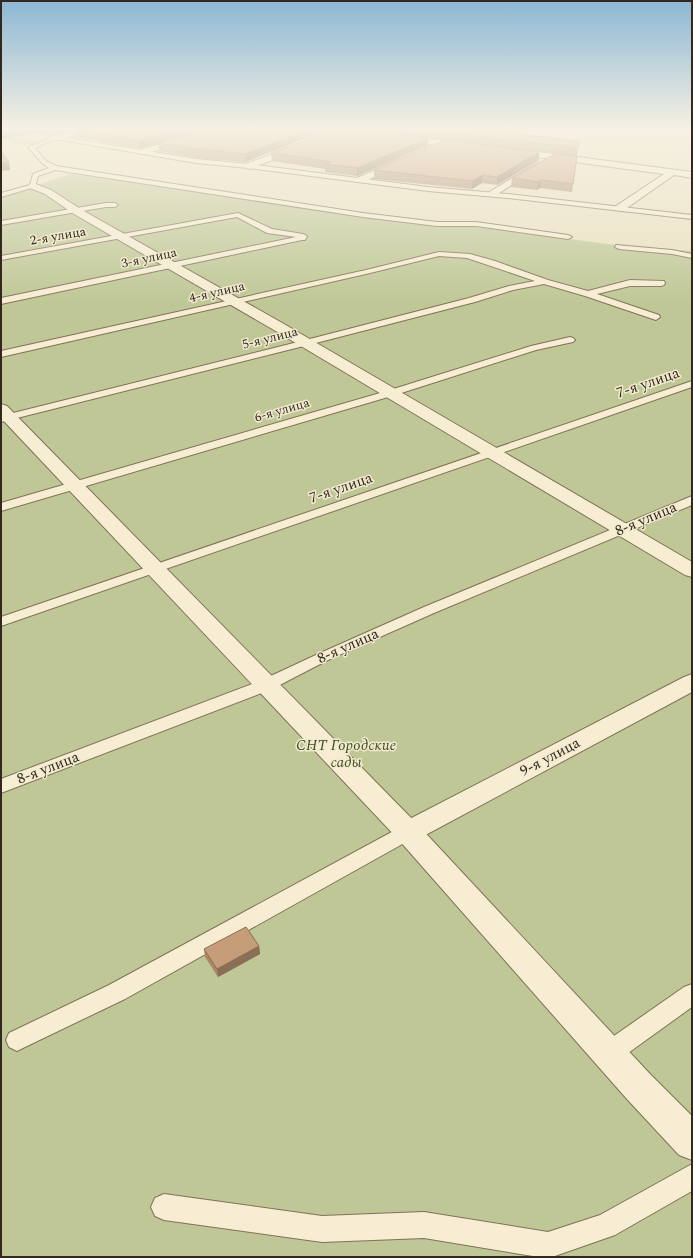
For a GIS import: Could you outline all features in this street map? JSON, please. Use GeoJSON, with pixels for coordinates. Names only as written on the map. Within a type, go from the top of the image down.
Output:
{"type":"FeatureCollection","features":[{"type":"Feature","properties":{"kind":"street"},"geometry":{"type":"LineString","coordinates":[[40,189],[48,192],[170,266],[305,343],[692,571]]}},
{"type":"Feature","properties":{"kind":"street"},"geometry":{"type":"LineString","coordinates":[[490,194],[499,189]]}},
{"type":"Feature","properties":{"kind":"street"},"geometry":{"type":"LineString","coordinates":[[620,208],[648,189]]}},
{"type":"Feature","properties":{"kind":"street"},"geometry":{"type":"LineString","coordinates":[[4,415],[75,485],[408,832],[638,1086],[692,1142]]}},
{"type":"Feature","properties":{"kind":"street","name":"9-я улица"},"geometry":{"type":"LineString","coordinates":[[408,832],[692,682]]}},
{"type":"Feature","properties":{"kind":"lane"},"geometry":{"type":"LineString","coordinates":[[1,195],[23,189]]}},
{"type":"Feature","properties":{"kind":"lane"},"geometry":{"type":"LineString","coordinates":[[190,189],[342,212],[437,224],[476,224],[568,237]]}},
{"type":"Feature","properties":{"kind":"lane"},"geometry":{"type":"LineString","coordinates":[[441,189],[692,217]]}},
{"type":"Feature","properties":{"kind":"lane"},"geometry":{"type":"LineString","coordinates":[[1,223],[106,205],[115,205]]}},
{"type":"Feature","properties":{"kind":"lane","name":"2-я улица"},"geometry":{"type":"LineString","coordinates":[[1,258],[238,216],[263,229],[303,236],[302,238]]}},
{"type":"Feature","properties":{"kind":"lane","name":"3-я улица"},"geometry":{"type":"LineString","coordinates":[[1,301],[302,238]]}},
{"type":"Feature","properties":{"kind":"lane"},"geometry":{"type":"LineString","coordinates":[[619,247],[672,252],[692,256]]}},
{"type":"Feature","properties":{"kind":"lane","name":"4-я улица"},"geometry":{"type":"LineString","coordinates":[[1,354],[439,254],[467,256],[492,263],[545,282],[588,294],[656,317]]}},
{"type":"Feature","properties":{"kind":"lane","name":"5-я улица"},"geometry":{"type":"LineString","coordinates":[[4,415],[305,343],[472,300],[512,288],[545,282]]}},
{"type":"Feature","properties":{"kind":"lane"},"geometry":{"type":"LineString","coordinates":[[588,294],[630,283],[661,283]]}},
{"type":"Feature","properties":{"kind":"lane","name":"6-я улица"},"geometry":{"type":"LineString","coordinates":[[1,506],[391,394],[534,348],[570,340]]}},
{"type":"Feature","properties":{"kind":"lane","name":"7-я улица"},"geometry":{"type":"LineString","coordinates":[[1,622],[692,384]]}},
{"type":"Feature","properties":{"kind":"lane","name":"8-я улица"},"geometry":{"type":"LineString","coordinates":[[1,786],[266,685],[323,657],[429,610],[692,500]]}},
{"type":"Feature","properties":{"kind":"lane"},"geometry":{"type":"LineString","coordinates":[[17,1040],[117,992],[408,832]]}},
{"type":"Feature","properties":{"kind":"lane"},"geometry":{"type":"LineString","coordinates":[[609,1053],[692,994]]}},
{"type":"Feature","properties":{"kind":"lane"},"geometry":{"type":"LineString","coordinates":[[164,1207],[322,1229],[424,1225],[548,1244],[606,1226],[692,1177]]}},
{"type":"Feature","properties":{"kind":"green space","name":"СНТ Городские сады"},"geometry":{"type":"Polygon","coordinates":[[[26,189],[183,189],[615,245],[692,251],[692,1257],[1,1257],[1,196],[26,189]]]}},
{"type":"Feature","properties":{"kind":"building"},"geometry":{"type":"Polygon","coordinates":[[[246,927],[259,946],[217,969],[204,949],[246,927]]]}}]}
